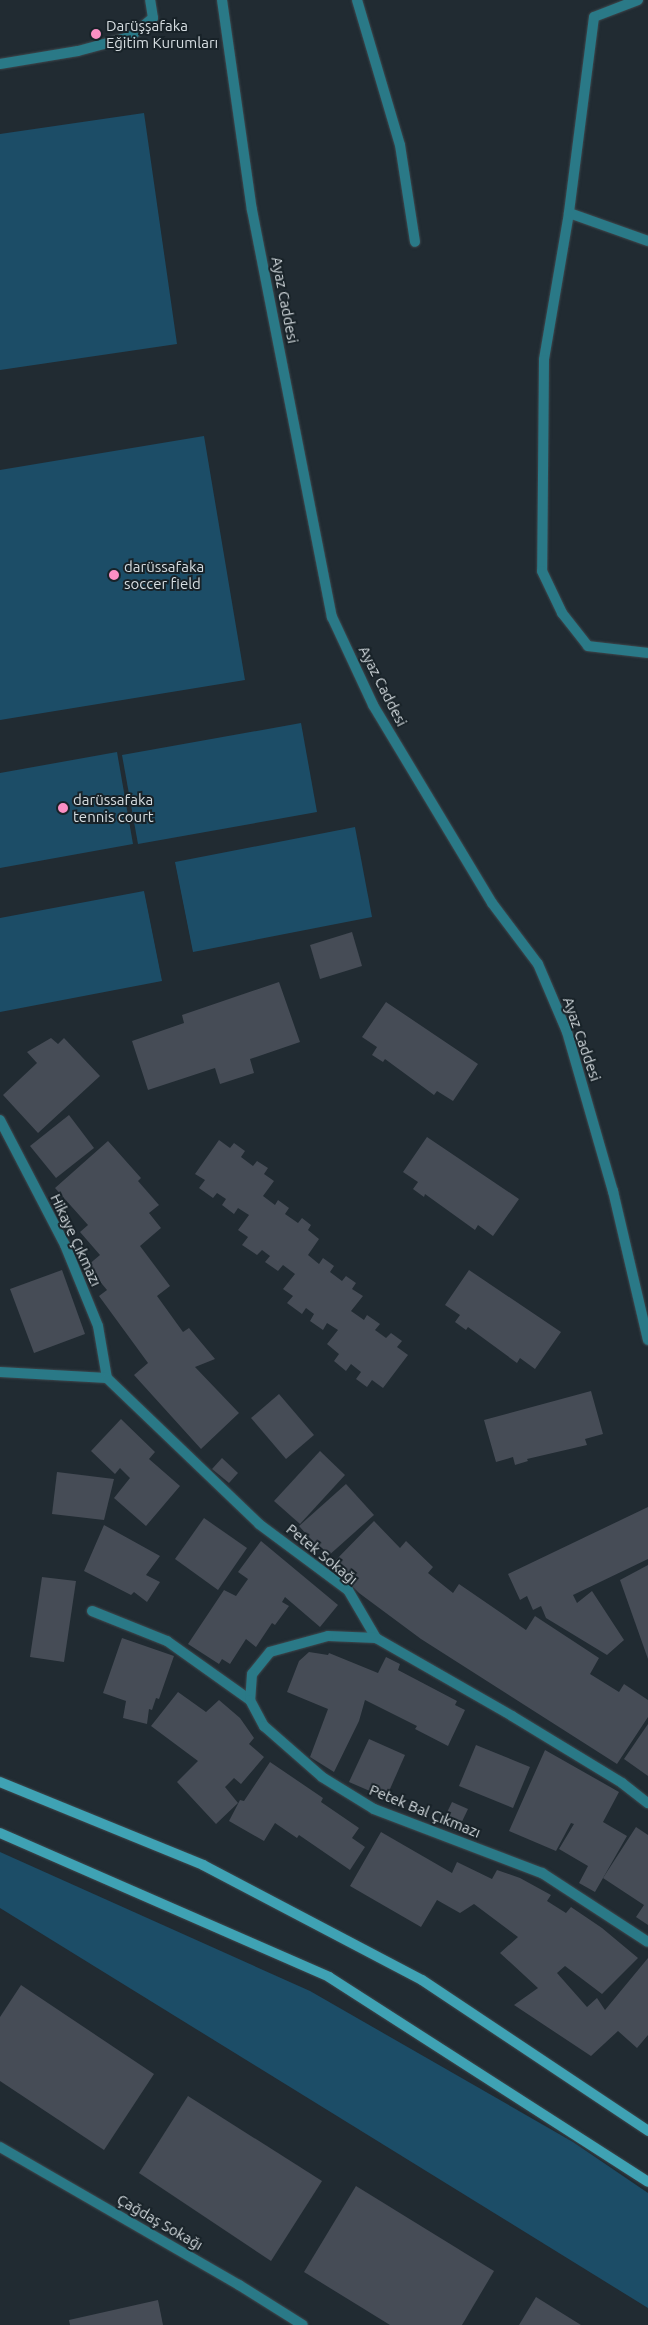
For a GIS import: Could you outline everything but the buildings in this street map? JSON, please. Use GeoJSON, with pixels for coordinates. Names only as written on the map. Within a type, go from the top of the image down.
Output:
{"type":"FeatureCollection","features":[{"type":"Feature","properties":{"kind":"main road"},"geometry":{"type":"LineString","coordinates":[[0,1782],[204,1865],[422,1980],[648,2131]]}},
{"type":"Feature","properties":{"kind":"main road"},"geometry":{"type":"LineString","coordinates":[[0,1834],[329,1977],[648,2182]]}},
{"type":"Feature","properties":{"kind":"street"},"geometry":{"type":"LineString","coordinates":[[0,64],[78,51],[130,37],[153,18],[150,0]]}},
{"type":"Feature","properties":{"kind":"street","name":"Ayaz Caddesi"},"geometry":{"type":"LineString","coordinates":[[222,0],[252,210],[332,616],[372,705],[492,903],[538,964],[569,1041],[612,1191],[648,1340]]}},
{"type":"Feature","properties":{"kind":"street"},"geometry":{"type":"LineString","coordinates":[[356,0],[400,145],[415,242]]}},
{"type":"Feature","properties":{"kind":"street"},"geometry":{"type":"LineString","coordinates":[[638,0],[594,17],[569,213],[544,360],[542,570],[562,613],[588,646],[648,653]]}},
{"type":"Feature","properties":{"kind":"street"},"geometry":{"type":"LineString","coordinates":[[569,213],[648,241]]}},
{"type":"Feature","properties":{"kind":"street","name":"Hikaye Çıkmazı"},"geometry":{"type":"LineString","coordinates":[[0,1120],[65,1244],[98,1326],[107,1378]]}},
{"type":"Feature","properties":{"kind":"street"},"geometry":{"type":"LineString","coordinates":[[0,1372],[107,1378]]}},
{"type":"Feature","properties":{"kind":"street","name":"Petek Sokağı"},"geometry":{"type":"LineString","coordinates":[[107,1378],[259,1524],[348,1590],[376,1638],[529,1726],[622,1783],[648,1803]]}},
{"type":"Feature","properties":{"kind":"street"},"geometry":{"type":"LineString","coordinates":[[92,1611],[167,1641],[250,1700]]}},
{"type":"Feature","properties":{"kind":"street"},"geometry":{"type":"LineString","coordinates":[[250,1700],[252,1674],[270,1652],[328,1636],[376,1638]]}},
{"type":"Feature","properties":{"kind":"street","name":"Petek Bal Çıkmazı"},"geometry":{"type":"LineString","coordinates":[[250,1700],[264,1726],[315,1771],[374,1809],[542,1873],[648,1942]]}},
{"type":"Feature","properties":{"kind":"street","name":"Çağdaş Sokağı"},"geometry":{"type":"LineString","coordinates":[[0,2147],[239,2285],[303,2325]]}},
{"type":"Feature","properties":{"kind":"shaded area"},"geometry":{"type":"Polygon","coordinates":[[[144,113],[177,344],[0,370],[0,134],[144,113]]]}},
{"type":"Feature","properties":{"kind":"shaded area","name":"darüssafaka soccer field"},"geometry":{"type":"Polygon","coordinates":[[[204,436],[245,680],[0,720],[0,470],[204,436]]]}},
{"type":"Feature","properties":{"kind":"shaded area"},"geometry":{"type":"Polygon","coordinates":[[[301,723],[317,812],[138,844],[122,755],[301,723]]]}},
{"type":"Feature","properties":{"kind":"shaded area","name":"darüssafaka tennis court"},"geometry":{"type":"Polygon","coordinates":[[[117,752],[133,844],[0,868],[0,773],[117,752]]]}},
{"type":"Feature","properties":{"kind":"shaded area"},"geometry":{"type":"Polygon","coordinates":[[[355,827],[372,917],[193,952],[175,862],[355,827]]]}},
{"type":"Feature","properties":{"kind":"shaded area"},"geometry":{"type":"Polygon","coordinates":[[[144,891],[162,981],[0,1012],[0,918],[144,891]]]}},
{"type":"Feature","properties":{"kind":"shaded area"},"geometry":{"type":"Polygon","coordinates":[[[0,1852],[310,1991],[573,2142],[648,2193],[648,2308],[0,1908],[0,1852]]]}},
{"type":"Feature","properties":{"kind":"place","name":"Darüşşafaka Eğitim Kurumları"},"geometry":{"type":"Point","coordinates":[96,34]}},
{"type":"Feature","properties":{"kind":"place","name":"darüssafaka soccer field"},"geometry":{"type":"Point","coordinates":[114,575]}},
{"type":"Feature","properties":{"kind":"place","name":"darüssafaka tennis court"},"geometry":{"type":"Point","coordinates":[63,808]}}]}
